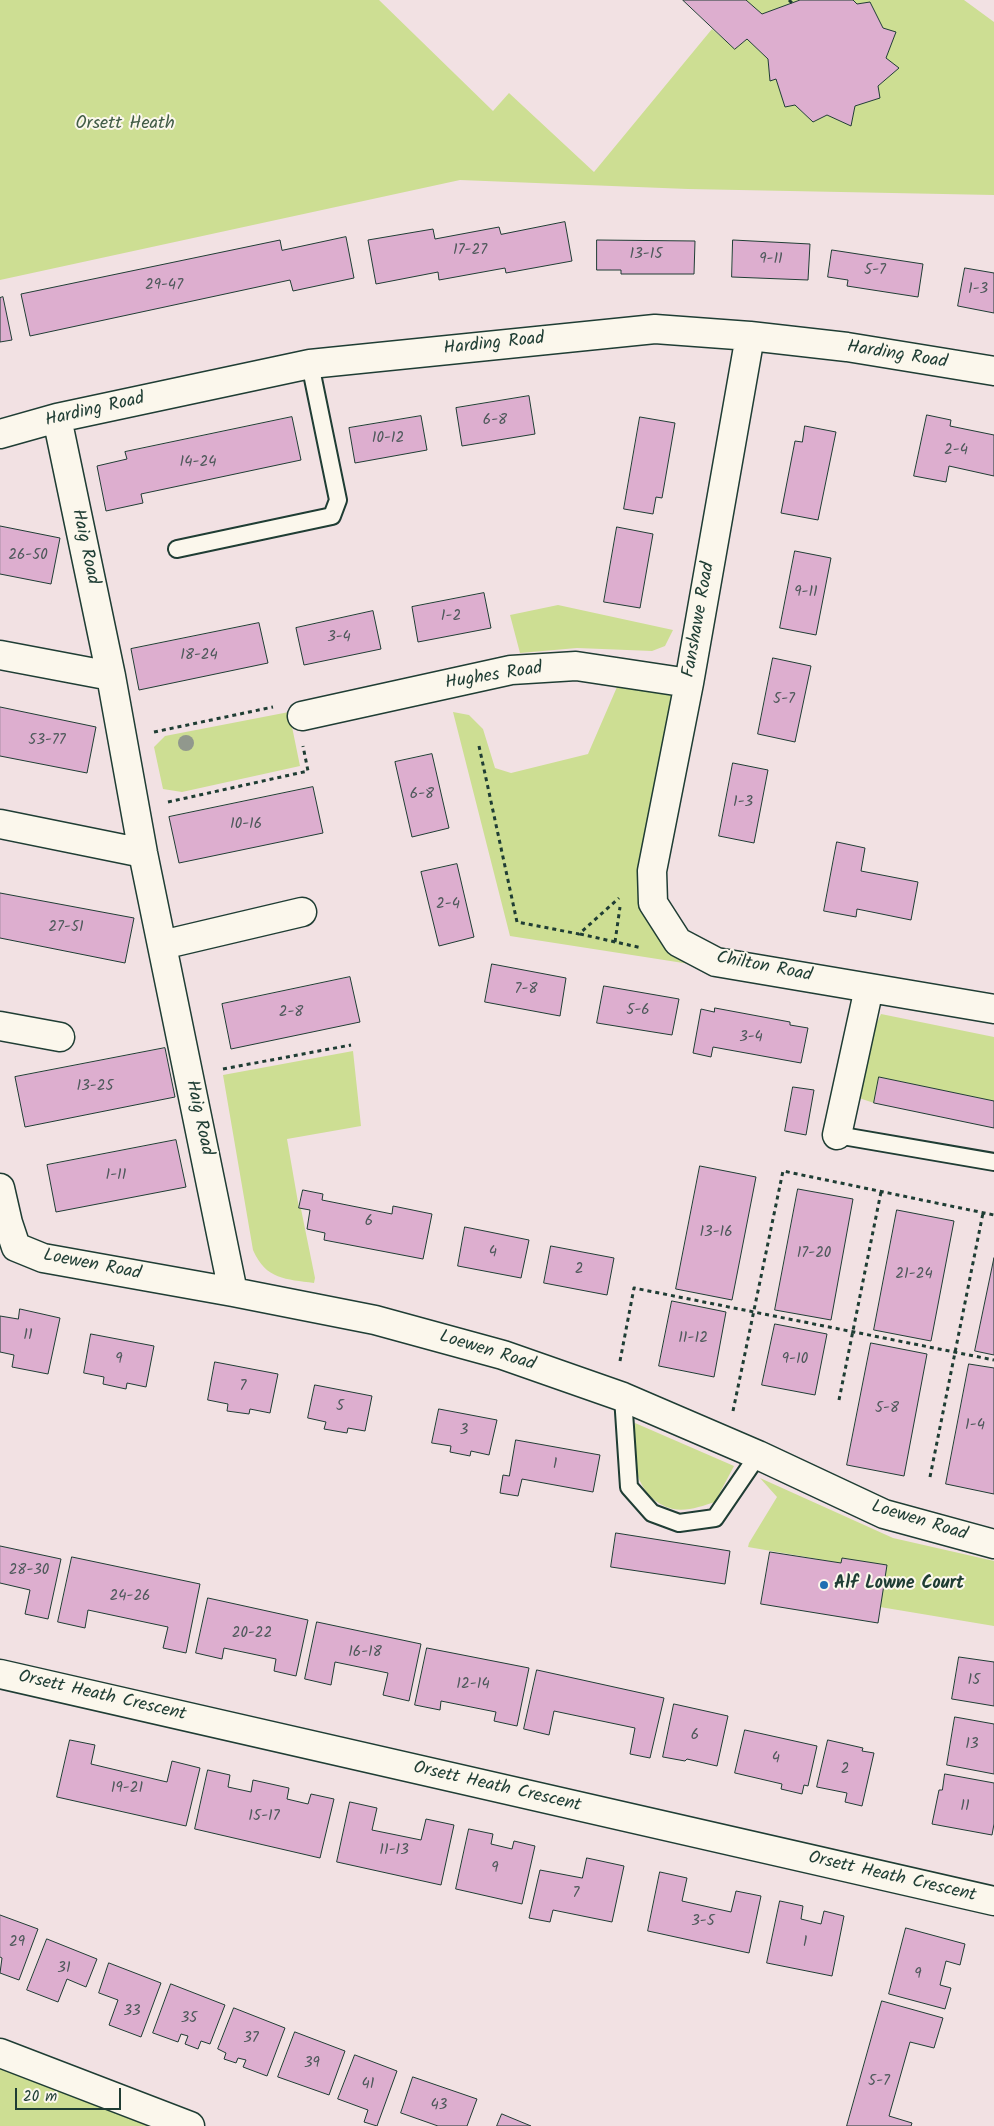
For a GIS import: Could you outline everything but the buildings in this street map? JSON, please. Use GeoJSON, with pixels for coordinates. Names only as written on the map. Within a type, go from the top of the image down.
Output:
{"type":"FeatureCollection","features":[{"type":"Feature","properties":{"kind":"street","name":"Harding Road"},"geometry":{"type":"LineString","coordinates":[[0,434],[57,418],[310,364],[655,329],[750,336],[847,347],[994,371]]}},
{"type":"Feature","properties":{"kind":"street","name":"Fanshawe Road"},"geometry":{"type":"LineString","coordinates":[[653,903],[652,871],[750,336]]}},
{"type":"Feature","properties":{"kind":"street","name":"Haig Road"},"geometry":{"type":"LineString","coordinates":[[57,418],[111,676],[143,853],[234,1292]]}},
{"type":"Feature","properties":{"kind":"street"},"geometry":{"type":"LineString","coordinates":[[0,655],[111,676]]}},
{"type":"Feature","properties":{"kind":"street","name":"Hughes Road"},"geometry":{"type":"LineString","coordinates":[[302,716],[512,670],[576,666],[688,682]]}},
{"type":"Feature","properties":{"kind":"street"},"geometry":{"type":"LineString","coordinates":[[0,824],[143,853]]}},
{"type":"Feature","properties":{"kind":"street","name":"Chilton Road"},"geometry":{"type":"LineString","coordinates":[[653,903],[678,942],[716,962],[994,1009]]}},
{"type":"Feature","properties":{"kind":"street"},"geometry":{"type":"LineString","coordinates":[[162,945],[302,912]]}},
{"type":"Feature","properties":{"kind":"street"},"geometry":{"type":"LineString","coordinates":[[837,1136],[869,988]]}},
{"type":"Feature","properties":{"kind":"street"},"geometry":{"type":"LineString","coordinates":[[0,1026],[60,1037]]}},
{"type":"Feature","properties":{"kind":"street","name":"Loewen Road"},"geometry":{"type":"LineString","coordinates":[[0,1188],[16,1247],[43,1258],[234,1292],[375,1320],[503,1355],[623,1397],[727,1441],[884,1514],[994,1544]]}},
{"type":"Feature","properties":{"kind":"street","name":"Orsett Heath Crescent"},"geometry":{"type":"LineString","coordinates":[[0,1674],[994,1901]]}},
{"type":"Feature","properties":{"kind":"street"},"geometry":{"type":"LineString","coordinates":[[0,2053],[190,2126]]}},
{"type":"Feature","properties":{"kind":"lane"},"geometry":{"type":"LineString","coordinates":[[177,549],[332,516],[338,500],[310,364]]}},
{"type":"Feature","properties":{"kind":"lane"},"geometry":{"type":"LineString","coordinates":[[837,1136],[994,1162]]}},
{"type":"Feature","properties":{"kind":"lane"},"geometry":{"type":"LineString","coordinates":[[623,1397],[629,1487],[652,1514],[679,1523],[715,1518],[758,1455]]}},
{"type":"Feature","properties":{"kind":"path"},"geometry":{"type":"LineString","coordinates":[[789,0],[793,4]]}},
{"type":"Feature","properties":{"kind":"path"},"geometry":{"type":"LineString","coordinates":[[151,733],[274,706]]}},
{"type":"Feature","properties":{"kind":"path"},"geometry":{"type":"LineString","coordinates":[[168,802],[308,771],[302,744]]}},
{"type":"Feature","properties":{"kind":"path"},"geometry":{"type":"LineString","coordinates":[[479,746],[517,922],[579,934],[621,896],[615,942]]}},
{"type":"Feature","properties":{"kind":"path"},"geometry":{"type":"LineString","coordinates":[[223,1069],[351,1045]]}},
{"type":"Feature","properties":{"kind":"path"},"geometry":{"type":"LineString","coordinates":[[727,1441],[783,1171],[994,1216]]}},
{"type":"Feature","properties":{"kind":"path"},"geometry":{"type":"LineString","coordinates":[[839,1400],[881,1192]]}},
{"type":"Feature","properties":{"kind":"path"},"geometry":{"type":"LineString","coordinates":[[930,1477],[982,1213]]}},
{"type":"Feature","properties":{"kind":"path"},"geometry":{"type":"LineString","coordinates":[[619,1364],[634,1288],[994,1360]]}},
{"type":"Feature","properties":{"kind":"green space","name":"Orsett Heath"},"geometry":{"type":"Polygon","coordinates":[[[0,0],[379,0],[493,111],[509,93],[594,172],[712,29],[735,49],[747,39],[768,59],[770,81],[776,79],[785,107],[795,105],[813,122],[827,115],[851,126],[855,106],[880,98],[878,86],[898,68],[886,58],[896,32],[883,28],[870,2],[857,4],[853,0],[964,0],[994,22],[994,195],[688,189],[460,180],[0,280],[0,0]]]}},
{"type":"Feature","properties":{"kind":"green space"},"geometry":{"type":"Polygon","coordinates":[[[746,0],[800,0],[762,14],[746,0]]]}},
{"type":"Feature","properties":{"kind":"green space"},"geometry":{"type":"Polygon","coordinates":[[[558,605],[673,630],[665,646],[652,651],[577,648],[520,653],[510,615],[558,605]]]}},
{"type":"Feature","properties":{"kind":"green space"},"geometry":{"type":"Polygon","coordinates":[[[617,687],[675,690],[644,869],[709,967],[510,936],[453,712],[469,715],[483,729],[495,768],[511,773],[588,754],[617,687]]]}},
{"type":"Feature","properties":{"kind":"green space"},"geometry":{"type":"Polygon","coordinates":[[[289,712],[300,766],[182,792],[163,789],[154,747],[165,736],[289,712]]]}},
{"type":"Feature","properties":{"kind":"green space"},"geometry":{"type":"Polygon","coordinates":[[[881,1014],[994,1037],[994,1101],[879,1077],[874,1103],[859,1098],[869,1040],[881,1014]]]}},
{"type":"Feature","properties":{"kind":"green space"},"geometry":{"type":"Polygon","coordinates":[[[353,1051],[361,1126],[287,1139],[299,1208],[301,1209],[315,1278],[314,1283],[286,1279],[271,1273],[264,1267],[253,1250],[223,1075],[353,1051]]]}},
{"type":"Feature","properties":{"kind":"green space"},"geometry":{"type":"Polygon","coordinates":[[[635,1423],[734,1466],[715,1502],[678,1510],[660,1504],[650,1496],[637,1474],[634,1461],[632,1448],[635,1423]]]}},
{"type":"Feature","properties":{"kind":"green space"},"geometry":{"type":"Polygon","coordinates":[[[760,1478],[893,1538],[994,1561],[994,1626],[880,1607],[887,1565],[842,1558],[841,1563],[748,1547],[777,1497],[760,1478]]]}},
{"type":"Feature","properties":{"kind":"green space"},"geometry":{"type":"Polygon","coordinates":[[[0,2068],[148,2126],[0,2126],[0,2068]]]}},
{"type":"Feature","properties":{"kind":"place","name":"Alf Lowne Court"},"geometry":{"type":"Point","coordinates":[824,1585]}}]}
